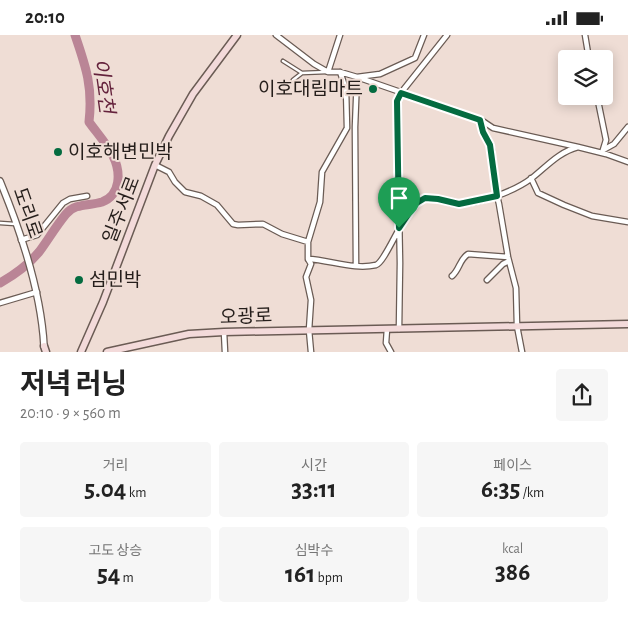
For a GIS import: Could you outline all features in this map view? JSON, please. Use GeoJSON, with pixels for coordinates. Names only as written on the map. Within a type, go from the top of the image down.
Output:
{"type":"FeatureCollection","features":[{"type":"Feature","properties":{"kind":"main road","name":"일주서로"},"geometry":{"type":"LineString","coordinates":[[81,352],[103,302],[155,165],[193,94],[237,35]]}},
{"type":"Feature","properties":{"kind":"main road","name":"오광로"},"geometry":{"type":"LineString","coordinates":[[107,352],[189,334],[224,332],[628,324]]}},
{"type":"Feature","properties":{"kind":"street"},"geometry":{"type":"LineString","coordinates":[[276,35],[314,64],[328,72],[340,72],[357,77],[480,120],[493,128],[604,151],[628,162]]}},
{"type":"Feature","properties":{"kind":"street"},"geometry":{"type":"LineString","coordinates":[[328,72],[340,35]]}},
{"type":"Feature","properties":{"kind":"street"},"geometry":{"type":"LineString","coordinates":[[357,77],[380,73],[415,58],[424,35]]}},
{"type":"Feature","properties":{"kind":"street"},"geometry":{"type":"LineString","coordinates":[[399,329],[400,263],[397,101],[401,93],[446,35]]}},
{"type":"Feature","properties":{"kind":"street"},"geometry":{"type":"LineString","coordinates":[[585,35],[588,50]]}},
{"type":"Feature","properties":{"kind":"street"},"geometry":{"type":"LineString","coordinates":[[310,352],[311,300],[306,277],[311,264],[308,259],[308,242],[320,202],[322,171],[347,128],[346,89],[340,72]]}},
{"type":"Feature","properties":{"kind":"street"},"geometry":{"type":"LineString","coordinates":[[356,266],[354,127],[357,77]]}},
{"type":"Feature","properties":{"kind":"street"},"geometry":{"type":"LineString","coordinates":[[599,105],[606,139],[604,151]]}},
{"type":"Feature","properties":{"kind":"street"},"geometry":{"type":"LineString","coordinates":[[480,120],[483,132],[490,145],[508,259],[516,288],[517,327],[522,352]]}},
{"type":"Feature","properties":{"kind":"street"},"geometry":{"type":"LineString","coordinates":[[604,151],[614,144],[628,127]]}},
{"type":"Feature","properties":{"kind":"street"},"geometry":{"type":"LineString","coordinates":[[308,259],[324,259],[356,266],[379,263],[415,204],[425,198],[459,204],[497,196],[531,178],[561,153],[578,147]]}},
{"type":"Feature","properties":{"kind":"street"},"geometry":{"type":"LineString","coordinates":[[155,165],[169,172],[175,182],[186,192],[201,196],[217,205],[233,224],[263,224],[282,234],[308,242]]}},
{"type":"Feature","properties":{"kind":"street"},"geometry":{"type":"LineString","coordinates":[[531,178],[538,193],[564,205],[592,216],[628,222]]}},
{"type":"Feature","properties":{"kind":"street","name":"도리로"},"geometry":{"type":"LineString","coordinates":[[0,181],[16,224],[37,293],[42,317],[45,350]]}},
{"type":"Feature","properties":{"kind":"street"},"geometry":{"type":"LineString","coordinates":[[0,186],[4,192]]}},
{"type":"Feature","properties":{"kind":"street"},"geometry":{"type":"LineString","coordinates":[[21,240],[37,235],[63,203],[70,199],[87,196]]}},
{"type":"Feature","properties":{"kind":"street"},"geometry":{"type":"LineString","coordinates":[[452,275],[457,271],[460,261],[468,254],[508,259]]}},
{"type":"Feature","properties":{"kind":"street"},"geometry":{"type":"LineString","coordinates":[[487,280],[508,259]]}},
{"type":"Feature","properties":{"kind":"street"},"geometry":{"type":"LineString","coordinates":[[0,303],[37,293]]}},
{"type":"Feature","properties":{"kind":"street"},"geometry":{"type":"LineString","coordinates":[[387,329],[386,343],[391,352]]}},
{"type":"Feature","properties":{"kind":"street"},"geometry":{"type":"LineString","coordinates":[[224,332],[224,352]]}},
{"type":"Feature","properties":{"kind":"lane"},"geometry":{"type":"LineString","coordinates":[[282,61],[302,73],[328,72]]}},
{"type":"Feature","properties":{"kind":"lane"},"geometry":{"type":"LineString","coordinates":[[293,80],[302,73]]}},
{"type":"Feature","properties":{"kind":"lane"},"geometry":{"type":"LineString","coordinates":[[0,223],[16,224]]}},
{"type":"Feature","properties":{"kind":"waterway","name":"이호천"},"geometry":{"type":"LineString","coordinates":[[0,283],[21,269],[35,256],[70,210],[78,206],[102,202],[108,199],[116,189],[118,182],[116,162],[108,147],[89,122],[90,98],[88,77],[75,35]]}},
{"type":"Feature","properties":{"kind":"place","name":"이호대림마트"},"geometry":{"type":"Point","coordinates":[373,89]}},
{"type":"Feature","properties":{"kind":"place","name":"이호해변민박"},"geometry":{"type":"Point","coordinates":[58,152]}},
{"type":"Feature","properties":{"kind":"place","name":"섬민박"},"geometry":{"type":"Point","coordinates":[79,280]}},
{"type":"Feature","properties":{"kind":"route"},"geometry":{"type":"LineString","coordinates":[[401,93],[480,120],[483,132],[492,151],[497,196],[459,204],[425,198],[415,204],[399,228],[397,101],[401,93]]}}]}
